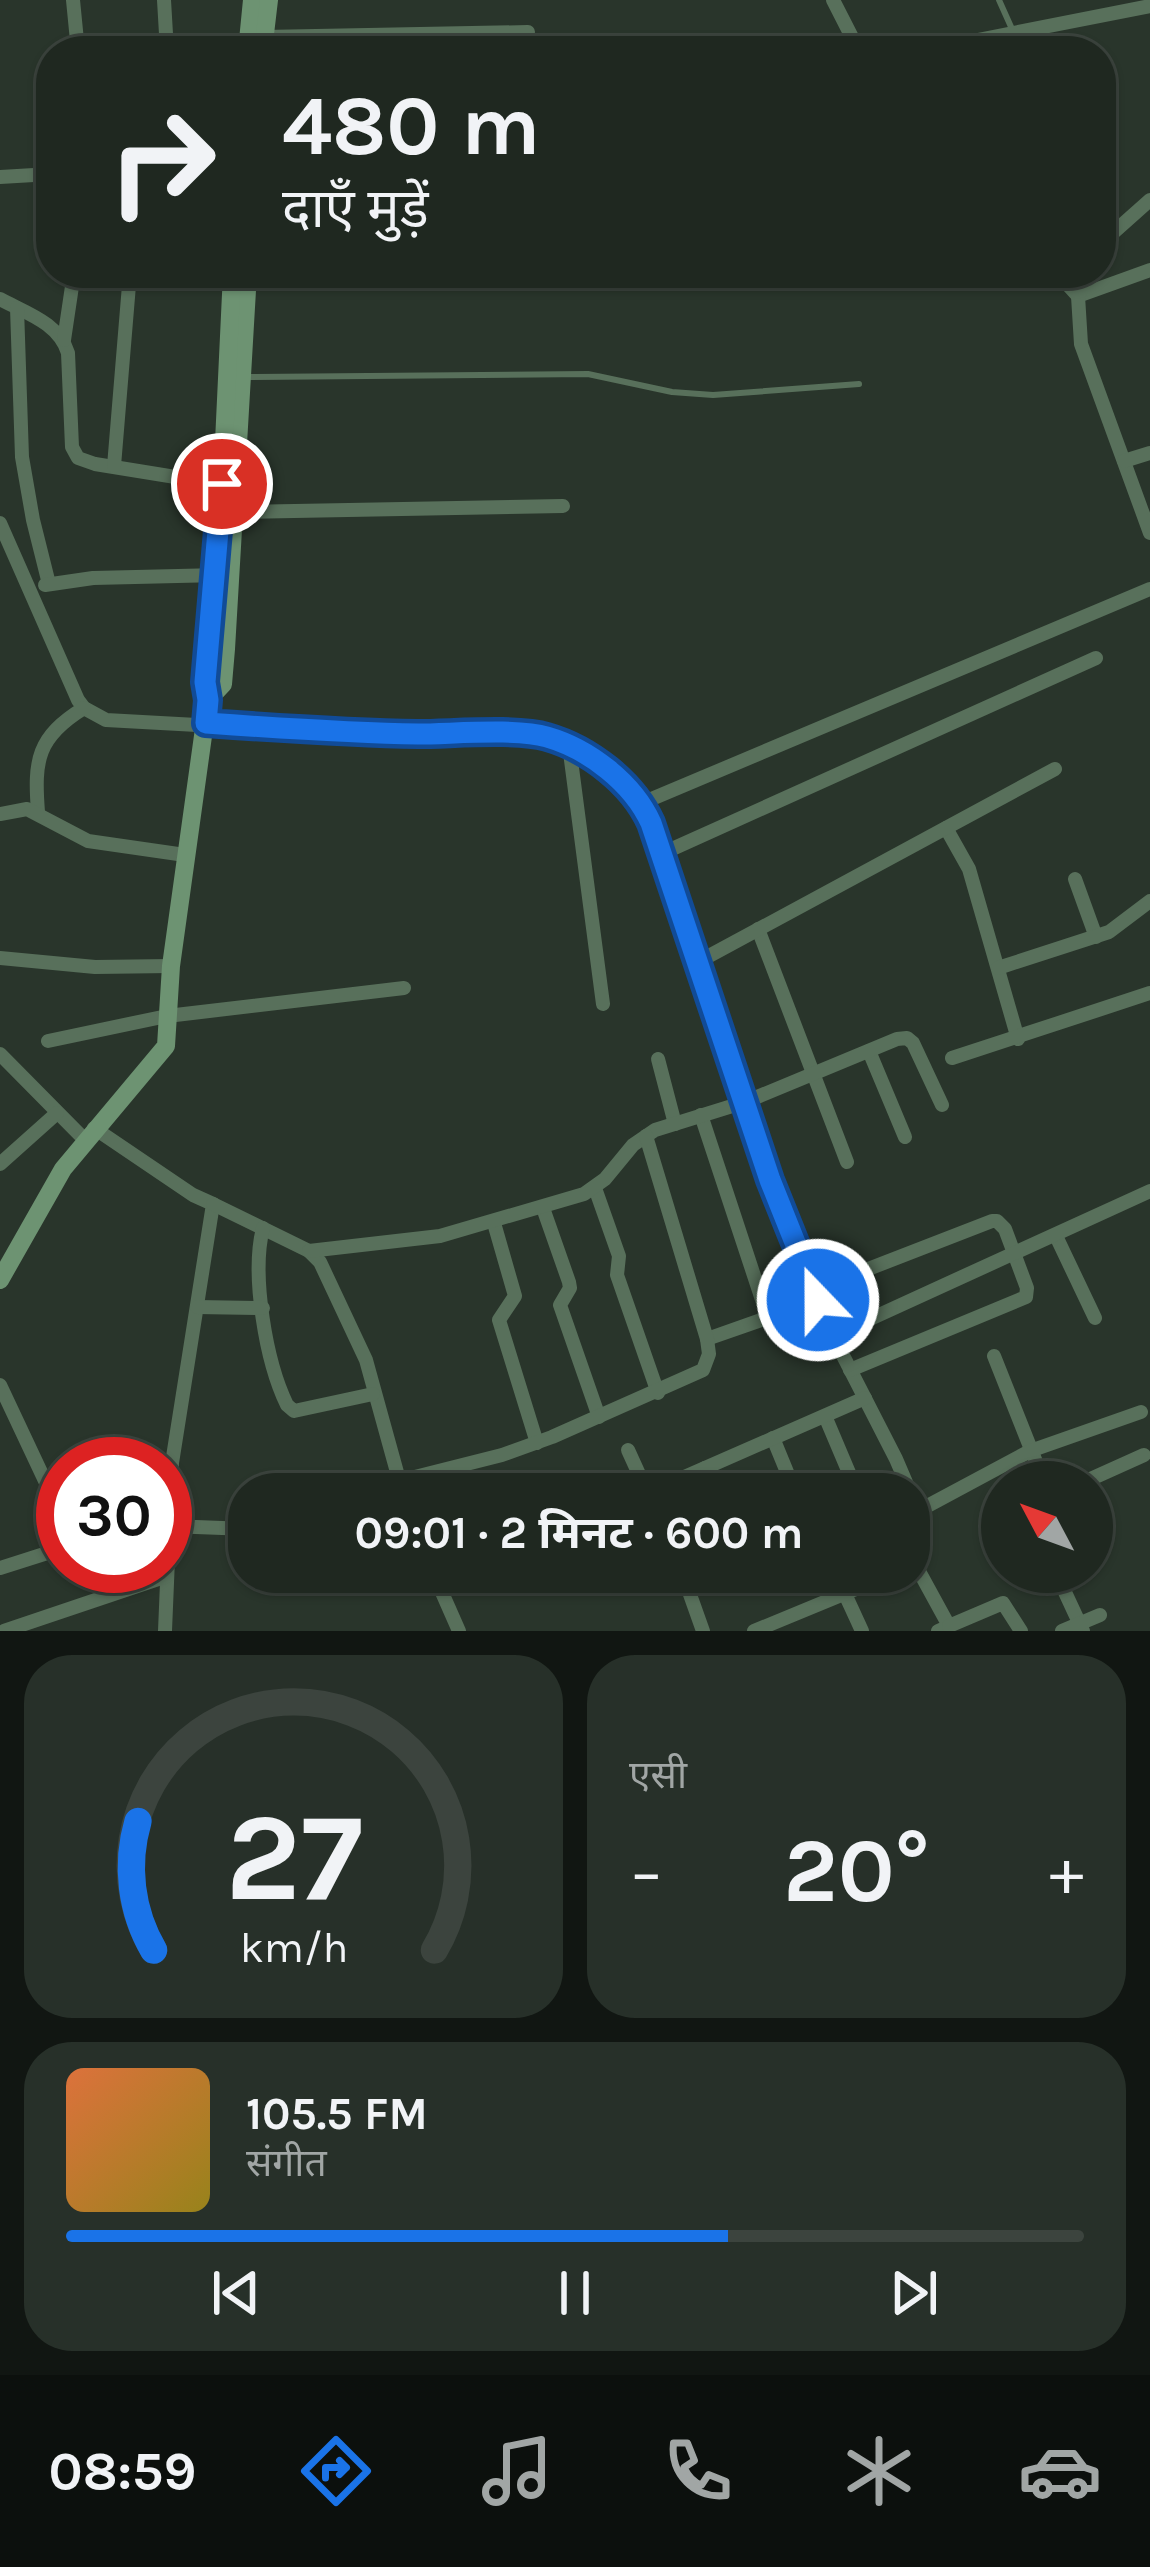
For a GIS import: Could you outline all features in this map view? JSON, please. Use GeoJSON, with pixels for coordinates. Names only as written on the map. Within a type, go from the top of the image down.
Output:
{"type":"FeatureCollection","features":[{"type":"Feature","properties":{"kind":"street"},"geometry":{"type":"LineString","coordinates":[[74,0],[77,36]]}},
{"type":"Feature","properties":{"kind":"street"},"geometry":{"type":"LineString","coordinates":[[164,0],[166,36]]}},
{"type":"Feature","properties":{"kind":"street"},"geometry":{"type":"LineString","coordinates":[[248,36],[252,0]]}},
{"type":"Feature","properties":{"kind":"street"},"geometry":{"type":"LineString","coordinates":[[265,36],[269,0]]}},
{"type":"Feature","properties":{"kind":"street"},"geometry":{"type":"LineString","coordinates":[[832,0],[852,36]]}},
{"type":"Feature","properties":{"kind":"street"},"geometry":{"type":"LineString","coordinates":[[998,36],[1150,6]]}},
{"type":"Feature","properties":{"kind":"street"},"geometry":{"type":"LineString","coordinates":[[440,36],[528,32]]}},
{"type":"Feature","properties":{"kind":"street"},"geometry":{"type":"LineString","coordinates":[[0,177],[36,175]]}},
{"type":"Feature","properties":{"kind":"street"},"geometry":{"type":"LineString","coordinates":[[1116,230],[1150,200]]}},
{"type":"Feature","properties":{"kind":"street"},"geometry":{"type":"LineString","coordinates":[[1116,282],[1150,270]]}},
{"type":"Feature","properties":{"kind":"street"},"geometry":{"type":"LineString","coordinates":[[72,288],[64,340],[72,447],[85,461],[229,485]]}},
{"type":"Feature","properties":{"kind":"street"},"geometry":{"type":"LineString","coordinates":[[113,466],[129,288]]}},
{"type":"Feature","properties":{"kind":"street"},"geometry":{"type":"LineString","coordinates":[[0,1280],[63,1169],[166,1046],[184,855],[208,700],[223,684],[232,288]]}},
{"type":"Feature","properties":{"kind":"street"},"geometry":{"type":"LineString","coordinates":[[223,576],[235,512],[229,485],[247,288]]}},
{"type":"Feature","properties":{"kind":"street"},"geometry":{"type":"LineString","coordinates":[[1071,288],[1078,296]]}},
{"type":"Feature","properties":{"kind":"street"},"geometry":{"type":"LineString","coordinates":[[1082,288],[1078,296],[1081,344],[1150,533]]}},
{"type":"Feature","properties":{"kind":"street"},"geometry":{"type":"LineString","coordinates":[[1078,296],[1100,288]]}},
{"type":"Feature","properties":{"kind":"street"},"geometry":{"type":"LineString","coordinates":[[0,298],[46,323],[64,340]]}},
{"type":"Feature","properties":{"kind":"street"},"geometry":{"type":"LineString","coordinates":[[16,308],[22,457],[49,584]]}},
{"type":"Feature","properties":{"kind":"street"},"geometry":{"type":"LineString","coordinates":[[1124,461],[1150,453]]}},
{"type":"Feature","properties":{"kind":"street"},"geometry":{"type":"LineString","coordinates":[[235,512],[563,506]]}},
{"type":"Feature","properties":{"kind":"street"},"geometry":{"type":"LineString","coordinates":[[1,527],[84,708],[106,720],[343,733],[543,735],[590,757],[642,803],[770,1180],[833,1336],[900,1473]]}},
{"type":"Feature","properties":{"kind":"street"},"geometry":{"type":"LineString","coordinates":[[28,590],[93,578],[223,576]]}},
{"type":"Feature","properties":{"kind":"street"},"geometry":{"type":"LineString","coordinates":[[642,803],[1150,589]]}},
{"type":"Feature","properties":{"kind":"street"},"geometry":{"type":"LineString","coordinates":[[661,854],[1096,658]]}},
{"type":"Feature","properties":{"kind":"street"},"geometry":{"type":"LineString","coordinates":[[38,812],[36,770],[45,741],[84,708]]}},
{"type":"Feature","properties":{"kind":"street"},"geometry":{"type":"LineString","coordinates":[[568,745],[603,1004]]}},
{"type":"Feature","properties":{"kind":"street"},"geometry":{"type":"LineString","coordinates":[[695,959],[1055,769]]}},
{"type":"Feature","properties":{"kind":"street"},"geometry":{"type":"LineString","coordinates":[[0,814],[27,809],[88,841],[184,855]]}},
{"type":"Feature","properties":{"kind":"street"},"geometry":{"type":"LineString","coordinates":[[946,828],[968,869],[1018,1039]]}},
{"type":"Feature","properties":{"kind":"street"},"geometry":{"type":"LineString","coordinates":[[1075,879],[1096,937]]}},
{"type":"Feature","properties":{"kind":"street"},"geometry":{"type":"LineString","coordinates":[[998,968],[1109,932],[1150,901]]}},
{"type":"Feature","properties":{"kind":"street"},"geometry":{"type":"LineString","coordinates":[[758,929],[848,1162]]}},
{"type":"Feature","properties":{"kind":"street"},"geometry":{"type":"LineString","coordinates":[[0,958],[95,967],[171,967]]}},
{"type":"Feature","properties":{"kind":"street"},"geometry":{"type":"LineString","coordinates":[[48,1041],[167,1016],[404,988]]}},
{"type":"Feature","properties":{"kind":"street"},"geometry":{"type":"LineString","coordinates":[[952,1058],[1150,993]]}},
{"type":"Feature","properties":{"kind":"street"},"geometry":{"type":"LineString","coordinates":[[309,1251],[440,1236],[543,1208],[595,1188],[646,1136],[907,1038],[942,1105]]}},
{"type":"Feature","properties":{"kind":"street"},"geometry":{"type":"LineString","coordinates":[[869,1051],[905,1137]]}},
{"type":"Feature","properties":{"kind":"street"},"geometry":{"type":"LineString","coordinates":[[0,1054],[56,1113],[194,1195],[309,1251],[320,1262],[353,1327],[397,1473]]}},
{"type":"Feature","properties":{"kind":"street"},"geometry":{"type":"LineString","coordinates":[[658,1059],[675,1124]]}},
{"type":"Feature","properties":{"kind":"street"},"geometry":{"type":"LineString","coordinates":[[0,1164],[56,1113]]}},
{"type":"Feature","properties":{"kind":"street"},"geometry":{"type":"LineString","coordinates":[[701,1115],[768,1318]]}},
{"type":"Feature","properties":{"kind":"street"},"geometry":{"type":"LineString","coordinates":[[446,1473],[537,1443],[703,1370],[709,1354],[706,1340],[646,1136]]}},
{"type":"Feature","properties":{"kind":"street"},"geometry":{"type":"LineString","coordinates":[[595,1188],[619,1256],[617,1275],[658,1393]]}},
{"type":"Feature","properties":{"kind":"street"},"geometry":{"type":"LineString","coordinates":[[833,1336],[1150,1191]]}},
{"type":"Feature","properties":{"kind":"street"},"geometry":{"type":"LineString","coordinates":[[176,1437],[213,1204]]}},
{"type":"Feature","properties":{"kind":"street"},"geometry":{"type":"LineString","coordinates":[[543,1208],[569,1282],[560,1305],[599,1418]]}},
{"type":"Feature","properties":{"kind":"street"},"geometry":{"type":"LineString","coordinates":[[706,1340],[992,1221],[1001,1224],[1028,1294],[1022,1300],[850,1370]]}},
{"type":"Feature","properties":{"kind":"street"},"geometry":{"type":"LineString","coordinates":[[494,1222],[515,1296],[499,1321],[537,1443]]}},
{"type":"Feature","properties":{"kind":"street"},"geometry":{"type":"LineString","coordinates":[[263,1228],[258,1275],[283,1396],[294,1411],[374,1394]]}},
{"type":"Feature","properties":{"kind":"street"},"geometry":{"type":"LineString","coordinates":[[1056,1236],[1095,1318]]}},
{"type":"Feature","properties":{"kind":"street"},"geometry":{"type":"LineString","coordinates":[[196,1307],[263,1307]]}},
{"type":"Feature","properties":{"kind":"street"},"geometry":{"type":"LineString","coordinates":[[994,1356],[1035,1461]]}},
{"type":"Feature","properties":{"kind":"street"},"geometry":{"type":"LineString","coordinates":[[0,1385],[36,1462]]}},
{"type":"Feature","properties":{"kind":"street"},"geometry":{"type":"LineString","coordinates":[[694,1473],[865,1399]]}},
{"type":"Feature","properties":{"kind":"street"},"geometry":{"type":"LineString","coordinates":[[930,1505],[1030,1451],[1141,1412]]}},
{"type":"Feature","properties":{"kind":"street"},"geometry":{"type":"LineString","coordinates":[[825,1416],[849,1473]]}},
{"type":"Feature","properties":{"kind":"street"},"geometry":{"type":"LineString","coordinates":[[773,1438],[787,1473]]}},
{"type":"Feature","properties":{"kind":"street"},"geometry":{"type":"LineString","coordinates":[[628,1450],[639,1473]]}},
{"type":"Feature","properties":{"kind":"street"},"geometry":{"type":"LineString","coordinates":[[1113,1469],[1144,1455]]}},
{"type":"Feature","properties":{"kind":"street"},"geometry":{"type":"LineString","coordinates":[[705,1468],[707,1473]]}},
{"type":"Feature","properties":{"kind":"street"},"geometry":{"type":"LineString","coordinates":[[192,1521],[228,1526]]}},
{"type":"Feature","properties":{"kind":"street"},"geometry":{"type":"LineString","coordinates":[[0,1568],[36,1557]]}},
{"type":"Feature","properties":{"kind":"street"},"geometry":{"type":"LineString","coordinates":[[4,1631],[117,1593]]}},
{"type":"Feature","properties":{"kind":"street"},"geometry":{"type":"LineString","coordinates":[[165,1631],[166,1593]]}},
{"type":"Feature","properties":{"kind":"street"},"geometry":{"type":"LineString","coordinates":[[442,1593],[459,1631]]}},
{"type":"Feature","properties":{"kind":"street"},"geometry":{"type":"LineString","coordinates":[[689,1593],[703,1631]]}},
{"type":"Feature","properties":{"kind":"street"},"geometry":{"type":"LineString","coordinates":[[926,1593],[944,1628],[1003,1603],[1021,1631]]}},
{"type":"Feature","properties":{"kind":"street"},"geometry":{"type":"LineString","coordinates":[[1066,1593],[1081,1627]]}},
{"type":"Feature","properties":{"kind":"street"},"geometry":{"type":"LineString","coordinates":[[754,1631],[845,1594],[862,1631]]}},
{"type":"Feature","properties":{"kind":"street"},"geometry":{"type":"LineString","coordinates":[[1062,1631],[1081,1627],[1100,1615]]}},
{"type":"Feature","properties":{"kind":"lane"},"geometry":{"type":"LineString","coordinates":[[999,0],[1013,33]]}},
{"type":"Feature","properties":{"kind":"lane"},"geometry":{"type":"LineString","coordinates":[[242,377],[588,374],[673,392],[713,395],[859,384]]}},
{"type":"Feature","properties":{"kind":"route"},"geometry":{"type":"LineString","coordinates":[[222,484],[205,682],[206,723],[343,733],[543,735],[590,757],[618,779],[642,803],[651,823],[770,1180],[818,1300]]}}]}
